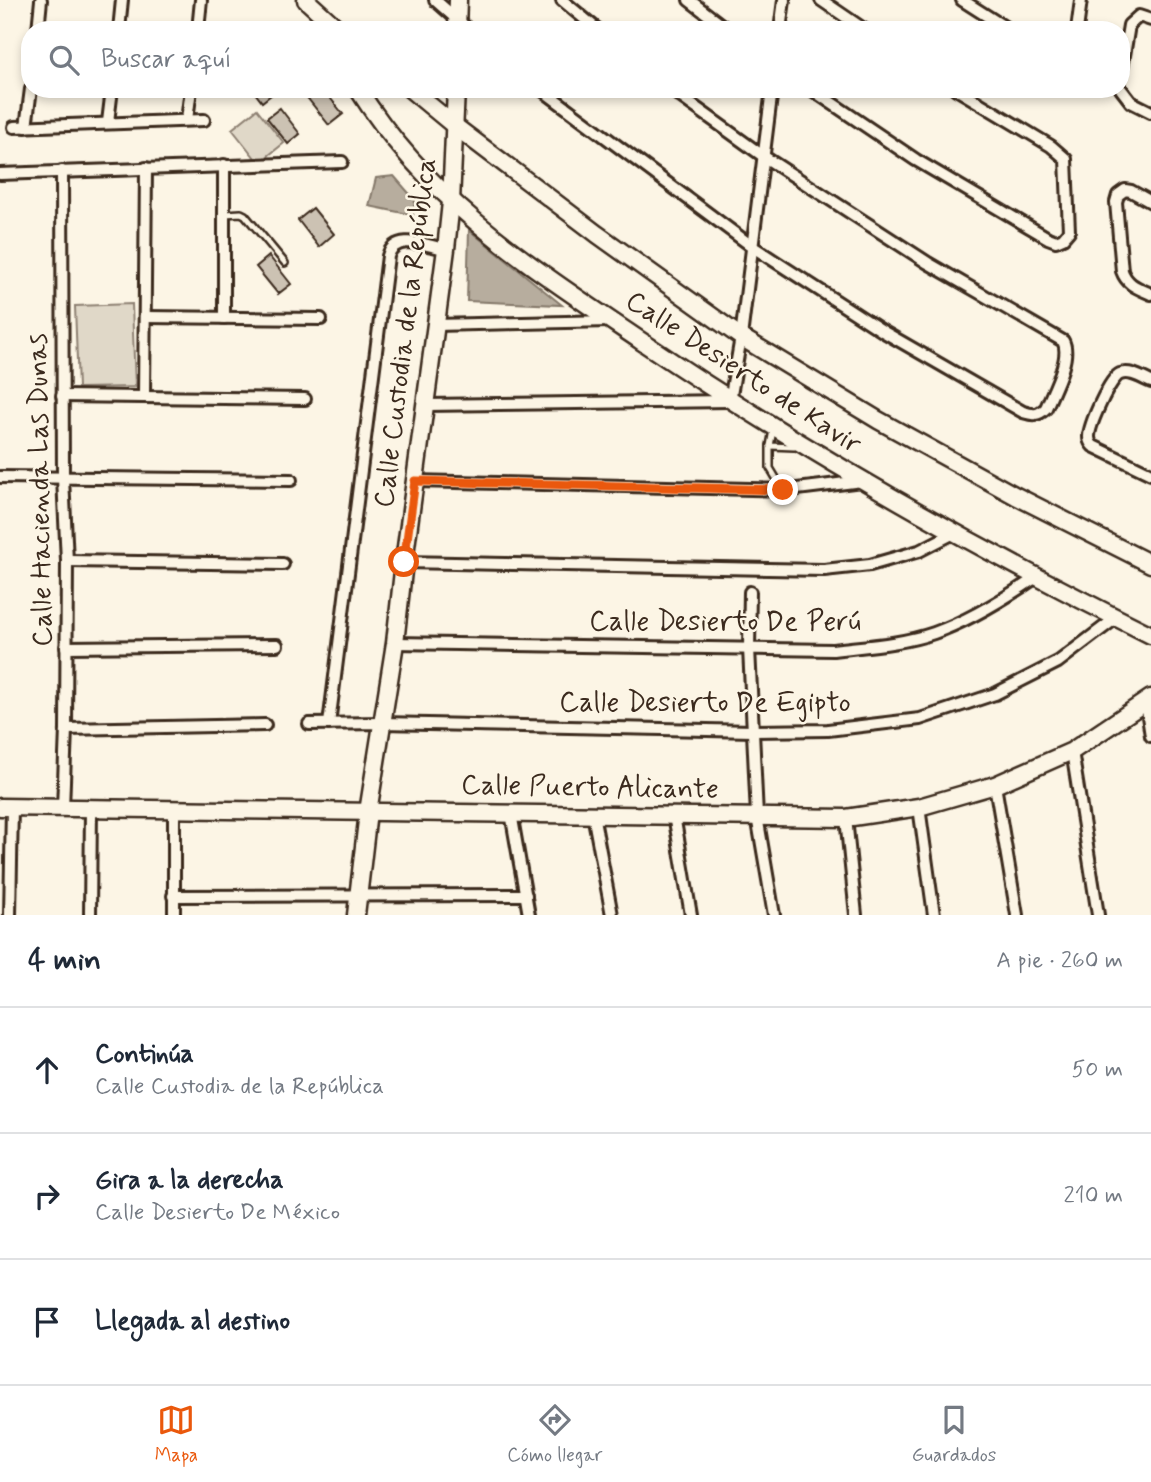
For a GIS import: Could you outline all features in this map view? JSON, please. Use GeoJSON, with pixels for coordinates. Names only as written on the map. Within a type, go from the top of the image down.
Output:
{"type":"FeatureCollection","features":[{"type":"Feature","properties":{"kind":"street"},"geometry":{"type":"LineString","coordinates":[[39,21],[41,0]]}},
{"type":"Feature","properties":{"kind":"street"},"geometry":{"type":"LineString","coordinates":[[120,21],[122,0]]}},
{"type":"Feature","properties":{"kind":"street"},"geometry":{"type":"LineString","coordinates":[[199,21],[201,0]]}},
{"type":"Feature","properties":{"kind":"street"},"geometry":{"type":"LineString","coordinates":[[306,0],[323,21]]}},
{"type":"Feature","properties":{"kind":"street"},"geometry":{"type":"LineString","coordinates":[[435,0],[456,21]]}},
{"type":"Feature","properties":{"kind":"street"},"geometry":{"type":"LineString","coordinates":[[458,0],[460,21]]}},
{"type":"Feature","properties":{"kind":"street"},"geometry":{"type":"LineString","coordinates":[[562,0],[587,21]]}},
{"type":"Feature","properties":{"kind":"street"},"geometry":{"type":"LineString","coordinates":[[689,0],[716,21]]}},
{"type":"Feature","properties":{"kind":"street"},"geometry":{"type":"LineString","coordinates":[[781,21],[784,0]]}},
{"type":"Feature","properties":{"kind":"street"},"geometry":{"type":"LineString","coordinates":[[821,0],[852,21]]}},
{"type":"Feature","properties":{"kind":"street"},"geometry":{"type":"LineString","coordinates":[[962,0],[995,21]]}},
{"type":"Feature","properties":{"kind":"street"},"geometry":{"type":"LineString","coordinates":[[1078,21],[1081,0]]}},
{"type":"Feature","properties":{"kind":"street"},"geometry":{"type":"LineString","coordinates":[[1130,24],[1139,16],[1151,20]]}},
{"type":"Feature","properties":{"kind":"street"},"geometry":{"type":"LineString","coordinates":[[28,98],[20,127],[204,120]]}},
{"type":"Feature","properties":{"kind":"street"},"geometry":{"type":"LineString","coordinates":[[108,122],[111,98]]}},
{"type":"Feature","properties":{"kind":"street"},"geometry":{"type":"LineString","coordinates":[[187,120],[190,98]]}},
{"type":"Feature","properties":{"kind":"street","name":"Calle Desierto de Kavir"},"geometry":{"type":"LineString","coordinates":[[364,98],[398,146],[451,202],[517,254],[612,321],[730,401],[862,481],[954,533],[1151,635]]}},
{"type":"Feature","properties":{"kind":"street","name":"Calle Desierto de Kavir"},"geometry":{"type":"LineString","coordinates":[[421,98],[597,234],[741,337],[878,419],[1016,496],[1151,564]]}},
{"type":"Feature","properties":{"kind":"street","name":"Calle Custodia de la República"},"geometry":{"type":"LineString","coordinates":[[356,915],[368,812],[395,643],[446,249],[456,98]]}},
{"type":"Feature","properties":{"kind":"street"},"geometry":{"type":"LineString","coordinates":[[553,98],[752,247],[884,332],[1032,415],[1046,408],[1066,358],[1066,348],[1056,337],[928,263],[763,156],[682,98]]}},
{"type":"Feature","properties":{"kind":"street"},"geometry":{"type":"LineString","coordinates":[[426,405],[730,401],[741,337],[771,98]]}},
{"type":"Feature","properties":{"kind":"street"},"geometry":{"type":"LineString","coordinates":[[825,98],[976,198],[1056,241],[1063,238],[1069,231],[1066,159],[1051,146],[971,98]]}},
{"type":"Feature","properties":{"kind":"street"},"geometry":{"type":"LineString","coordinates":[[1130,98],[1151,112]]}},
{"type":"Feature","properties":{"kind":"street"},"geometry":{"type":"LineString","coordinates":[[0,174],[342,162]]}},
{"type":"Feature","properties":{"kind":"street"},"geometry":{"type":"LineString","coordinates":[[224,165],[224,318]]}},
{"type":"Feature","properties":{"kind":"street"},"geometry":{"type":"LineString","coordinates":[[144,397],[146,168]]}},
{"type":"Feature","properties":{"kind":"street","name":"Calle Hacienda Las Dunas"},"geometry":{"type":"LineString","coordinates":[[62,171],[62,396],[66,561],[63,808]]}},
{"type":"Feature","properties":{"kind":"street"},"geometry":{"type":"LineString","coordinates":[[1151,202],[1125,190],[1118,195],[1117,215],[1125,279],[1131,285],[1151,294]]}},
{"type":"Feature","properties":{"kind":"street"},"geometry":{"type":"LineString","coordinates":[[329,724],[390,249],[403,241],[446,249]]}},
{"type":"Feature","properties":{"kind":"street"},"geometry":{"type":"LineString","coordinates":[[145,317],[321,319]]}},
{"type":"Feature","properties":{"kind":"street"},"geometry":{"type":"LineString","coordinates":[[436,325],[612,321]]}},
{"type":"Feature","properties":{"kind":"street"},"geometry":{"type":"LineString","coordinates":[[1151,383],[1127,372],[1117,374],[1110,383],[1090,431],[1089,440],[1093,446],[1151,474]]}},
{"type":"Feature","properties":{"kind":"street"},"geometry":{"type":"LineString","coordinates":[[62,396],[305,399]]}},
{"type":"Feature","properties":{"kind":"street"},"geometry":{"type":"LineString","coordinates":[[0,477],[291,480]]}},
{"type":"Feature","properties":{"kind":"street"},"geometry":{"type":"LineString","coordinates":[[415,481],[783,490],[862,481]]}},
{"type":"Feature","properties":{"kind":"street"},"geometry":{"type":"LineString","coordinates":[[404,562],[824,570],[870,565],[919,551],[954,533]]}},
{"type":"Feature","properties":{"kind":"street"},"geometry":{"type":"LineString","coordinates":[[66,561],[283,564]]}},
{"type":"Feature","properties":{"kind":"street","name":"Calle Desierto De Perú"},"geometry":{"type":"LineString","coordinates":[[395,643],[833,650],[934,633],[1001,601],[1038,576]]}},
{"type":"Feature","properties":{"kind":"street"},"geometry":{"type":"LineString","coordinates":[[750,592],[749,648],[757,816],[774,915]]}},
{"type":"Feature","properties":{"kind":"street","name":"Calle Desierto De Egipto"},"geometry":{"type":"LineString","coordinates":[[309,724],[383,723],[753,731],[828,730],[920,719],[995,694],[1058,662],[1116,618]]}},
{"type":"Feature","properties":{"kind":"street"},"geometry":{"type":"LineString","coordinates":[[66,647],[277,645]]}},
{"type":"Feature","properties":{"kind":"street"},"geometry":{"type":"LineString","coordinates":[[1148,700],[1151,736]]}},
{"type":"Feature","properties":{"kind":"street","name":"Calle Puerto Alicante"},"geometry":{"type":"LineString","coordinates":[[6,807],[846,818],[919,807],[995,785],[1072,751],[1148,700]]}},
{"type":"Feature","properties":{"kind":"street"},"geometry":{"type":"LineString","coordinates":[[66,729],[265,726]]}},
{"type":"Feature","properties":{"kind":"street"},"geometry":{"type":"LineString","coordinates":[[1072,751],[1098,915]]}},
{"type":"Feature","properties":{"kind":"street"},"geometry":{"type":"LineString","coordinates":[[995,785],[1017,915]]}},
{"type":"Feature","properties":{"kind":"street"},"geometry":{"type":"LineString","coordinates":[[6,807],[10,915]]}},
{"type":"Feature","properties":{"kind":"street"},"geometry":{"type":"LineString","coordinates":[[919,807],[934,915]]}},
{"type":"Feature","properties":{"kind":"street"},"geometry":{"type":"LineString","coordinates":[[90,915],[92,808]]}},
{"type":"Feature","properties":{"kind":"street"},"geometry":{"type":"LineString","coordinates":[[174,809],[174,915]]}},
{"type":"Feature","properties":{"kind":"street"},"geometry":{"type":"LineString","coordinates":[[511,813],[529,915]]}},
{"type":"Feature","properties":{"kind":"street"},"geometry":{"type":"LineString","coordinates":[[593,814],[612,915]]}},
{"type":"Feature","properties":{"kind":"street"},"geometry":{"type":"LineString","coordinates":[[674,815],[691,915]]}},
{"type":"Feature","properties":{"kind":"street"},"geometry":{"type":"LineString","coordinates":[[846,818],[856,915]]}},
{"type":"Feature","properties":{"kind":"street"},"geometry":{"type":"LineString","coordinates":[[173,896],[526,895]]}},
{"type":"Feature","properties":{"kind":"lane"},"geometry":{"type":"LineString","coordinates":[[225,214],[245,215],[285,263]]}},
{"type":"Feature","properties":{"kind":"lane"},"geometry":{"type":"LineString","coordinates":[[773,427],[770,446],[771,472],[783,490]]}},
{"type":"Feature","properties":{"kind":"lane"},"geometry":{"type":"LineString","coordinates":[[770,446],[794,447],[800,443]]}},
{"type":"Feature","properties":{"kind":"shaded area"},"geometry":{"type":"Polygon","coordinates":[[[257,109],[284,143],[259,163],[232,129],[257,109]]]}},
{"type":"Feature","properties":{"kind":"shaded area"},"geometry":{"type":"Polygon","coordinates":[[[394,176],[415,200],[413,215],[369,206],[376,178],[394,176]]]}},
{"type":"Feature","properties":{"kind":"shaded area"},"geometry":{"type":"Polygon","coordinates":[[[469,230],[562,305],[467,301],[469,230]]]}},
{"type":"Feature","properties":{"kind":"shaded area"},"geometry":{"type":"Polygon","coordinates":[[[132,304],[135,387],[78,388],[75,306],[132,304]]]}},
{"type":"Feature","properties":{"kind":"building"},"geometry":{"type":"Polygon","coordinates":[[[307,98],[330,98],[343,114],[329,125],[307,98]]]}},
{"type":"Feature","properties":{"kind":"building"},"geometry":{"type":"Polygon","coordinates":[[[280,108],[300,134],[288,144],[267,118],[280,108]]]}},
{"type":"Feature","properties":{"kind":"building"},"geometry":{"type":"Polygon","coordinates":[[[313,208],[334,234],[319,247],[298,220],[313,208]]]}},
{"type":"Feature","properties":{"kind":"building"},"geometry":{"type":"Polygon","coordinates":[[[269,256],[291,284],[278,294],[256,267],[269,256]]]}},
{"type":"Feature","properties":{"kind":"route"},"geometry":{"type":"LineString","coordinates":[[404,562],[415,481],[783,490]]}}]}
